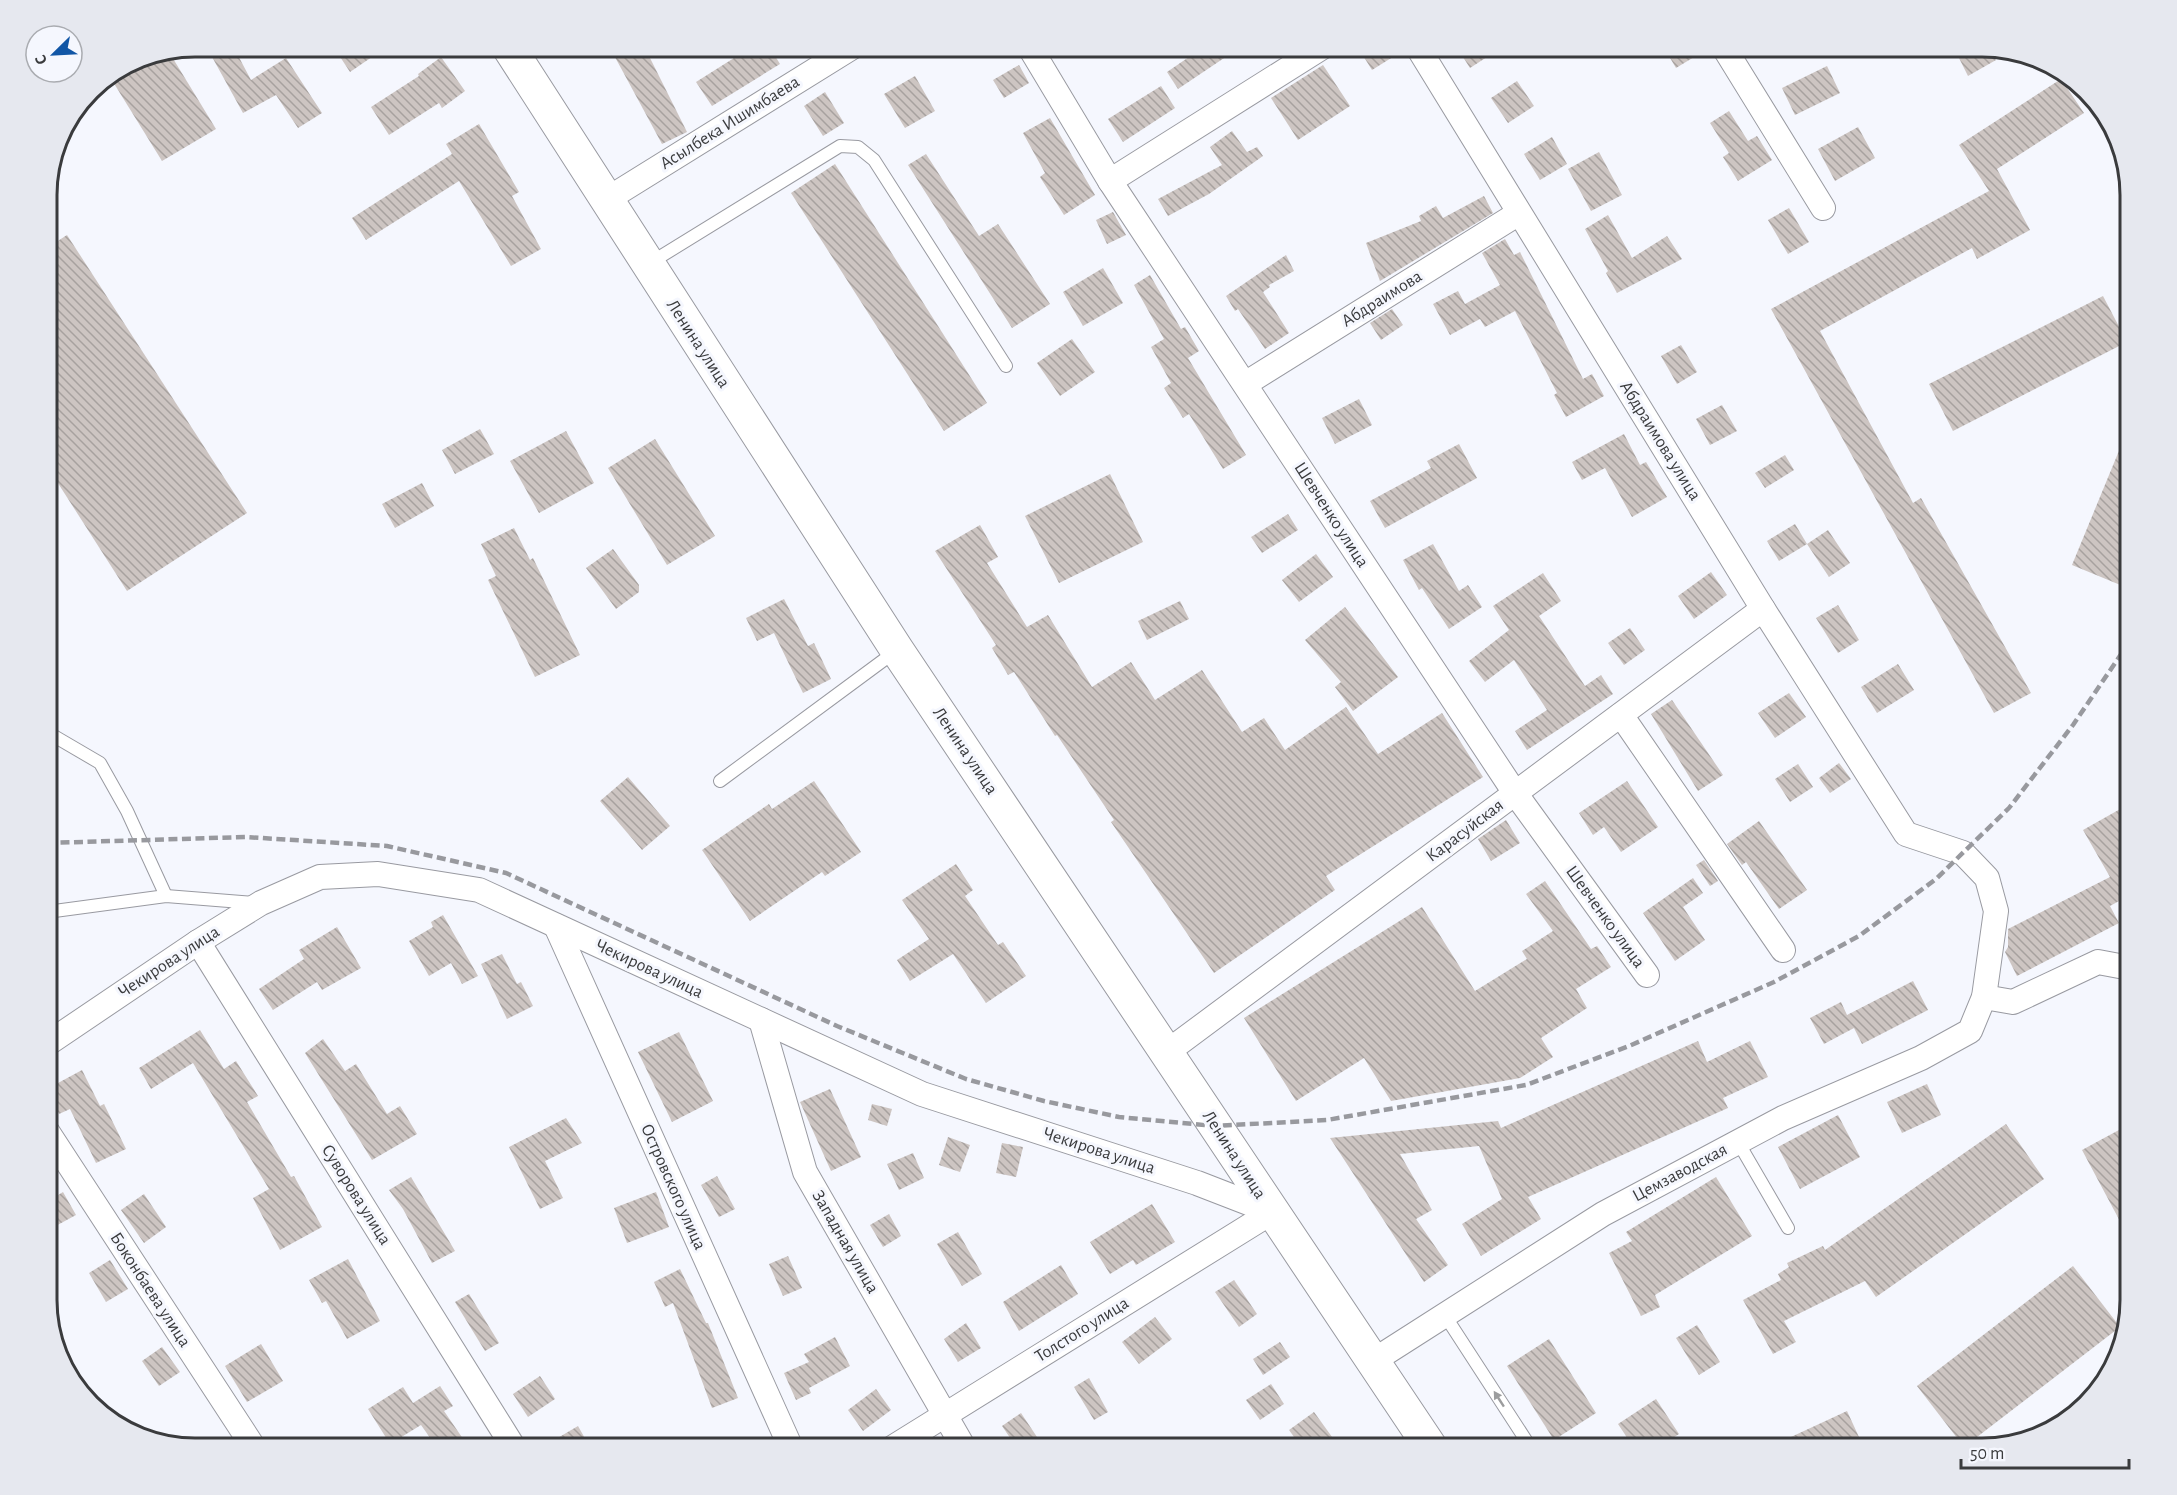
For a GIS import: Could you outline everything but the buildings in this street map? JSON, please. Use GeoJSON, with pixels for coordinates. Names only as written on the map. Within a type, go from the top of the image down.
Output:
{"type":"FeatureCollection","features":[{"type":"Feature","properties":{"kind":"main road","name":"Ленина улица"},"geometry":{"type":"LineString","coordinates":[[515,57],[897,650],[1424,1438]]}},
{"type":"Feature","properties":{"kind":"street","name":"Асылбека Ишимбаева"},"geometry":{"type":"LineString","coordinates":[[606,200],[836,57]]}},
{"type":"Feature","properties":{"kind":"street","name":"Шевченко улица"},"geometry":{"type":"LineString","coordinates":[[1036,57],[1110,181],[1515,793],[1647,975]]}},
{"type":"Feature","properties":{"kind":"street"},"geometry":{"type":"LineString","coordinates":[[1110,181],[1307,57]]}},
{"type":"Feature","properties":{"kind":"street","name":"Абдраимова улица"},"geometry":{"type":"LineString","coordinates":[[1424,57],[1763,609],[1906,834],[1963,853],[1988,878]]}},
{"type":"Feature","properties":{"kind":"street"},"geometry":{"type":"LineString","coordinates":[[1730,57],[1823,208]]}},
{"type":"Feature","properties":{"kind":"street","name":"Абдраимова"},"geometry":{"type":"LineString","coordinates":[[1245,384],[1519,213]]}},
{"type":"Feature","properties":{"kind":"street","name":"Карасуйская"},"geometry":{"type":"LineString","coordinates":[[1167,1052],[1763,609]]}},
{"type":"Feature","properties":{"kind":"street"},"geometry":{"type":"LineString","coordinates":[[1621,715],[1783,950]]}},
{"type":"Feature","properties":{"kind":"street","name":"Чекирова улица"},"geometry":{"type":"LineString","coordinates":[[57,1037],[198,942],[261,903],[320,877],[378,874],[479,890],[922,1094],[1197,1184],[1272,1212]]}},
{"type":"Feature","properties":{"kind":"street","name":"Цемзаводская"},"geometry":{"type":"LineString","coordinates":[[1373,1361],[1603,1214],[1783,1118],[1921,1058],[1970,1031],[1984,997],[1996,911],[1988,878]]}},
{"type":"Feature","properties":{"kind":"street","name":"Островского улица"},"geometry":{"type":"LineString","coordinates":[[556,926],[786,1438]]}},
{"type":"Feature","properties":{"kind":"street","name":"Суворова улица"},"geometry":{"type":"LineString","coordinates":[[198,942],[507,1438]]}},
{"type":"Feature","properties":{"kind":"street"},"geometry":{"type":"LineString","coordinates":[[1984,997],[2013,1002],[2098,962],[2120,966]]}},
{"type":"Feature","properties":{"kind":"street","name":"Западная улица"},"geometry":{"type":"LineString","coordinates":[[760,1020],[805,1172],[957,1438]]}},
{"type":"Feature","properties":{"kind":"street","name":"Боконбаева улица"},"geometry":{"type":"LineString","coordinates":[[57,1146],[247,1438]]}},
{"type":"Feature","properties":{"kind":"street","name":"Толстого улица"},"geometry":{"type":"LineString","coordinates":[[909,1438],[1272,1212]]}},
{"type":"Feature","properties":{"kind":"lane"},"geometry":{"type":"LineString","coordinates":[[648,265],[840,146],[858,147],[874,160],[1006,366]]}},
{"type":"Feature","properties":{"kind":"lane"},"geometry":{"type":"LineString","coordinates":[[720,781],[897,650]]}},
{"type":"Feature","properties":{"kind":"lane"},"geometry":{"type":"LineString","coordinates":[[57,738],[100,763],[127,811],[166,896]]}},
{"type":"Feature","properties":{"kind":"lane"},"geometry":{"type":"LineString","coordinates":[[57,911],[166,896],[261,903]]}},
{"type":"Feature","properties":{"kind":"lane"},"geometry":{"type":"LineString","coordinates":[[1738,1142],[1788,1228]]}},
{"type":"Feature","properties":{"kind":"lane"},"geometry":{"type":"LineString","coordinates":[[1444,1314],[1524,1438]]}},
{"type":"Feature","properties":{"kind":"railway"},"geometry":{"type":"LineString","coordinates":[[57,843],[246,837],[387,846],[506,873],[837,1026],[966,1079],[1044,1101],[1119,1117],[1214,1126],[1327,1120],[1526,1085],[1629,1046],[1774,982],[1859,936],[1936,879],[2009,808],[2073,725],[2120,656]]}}]}
